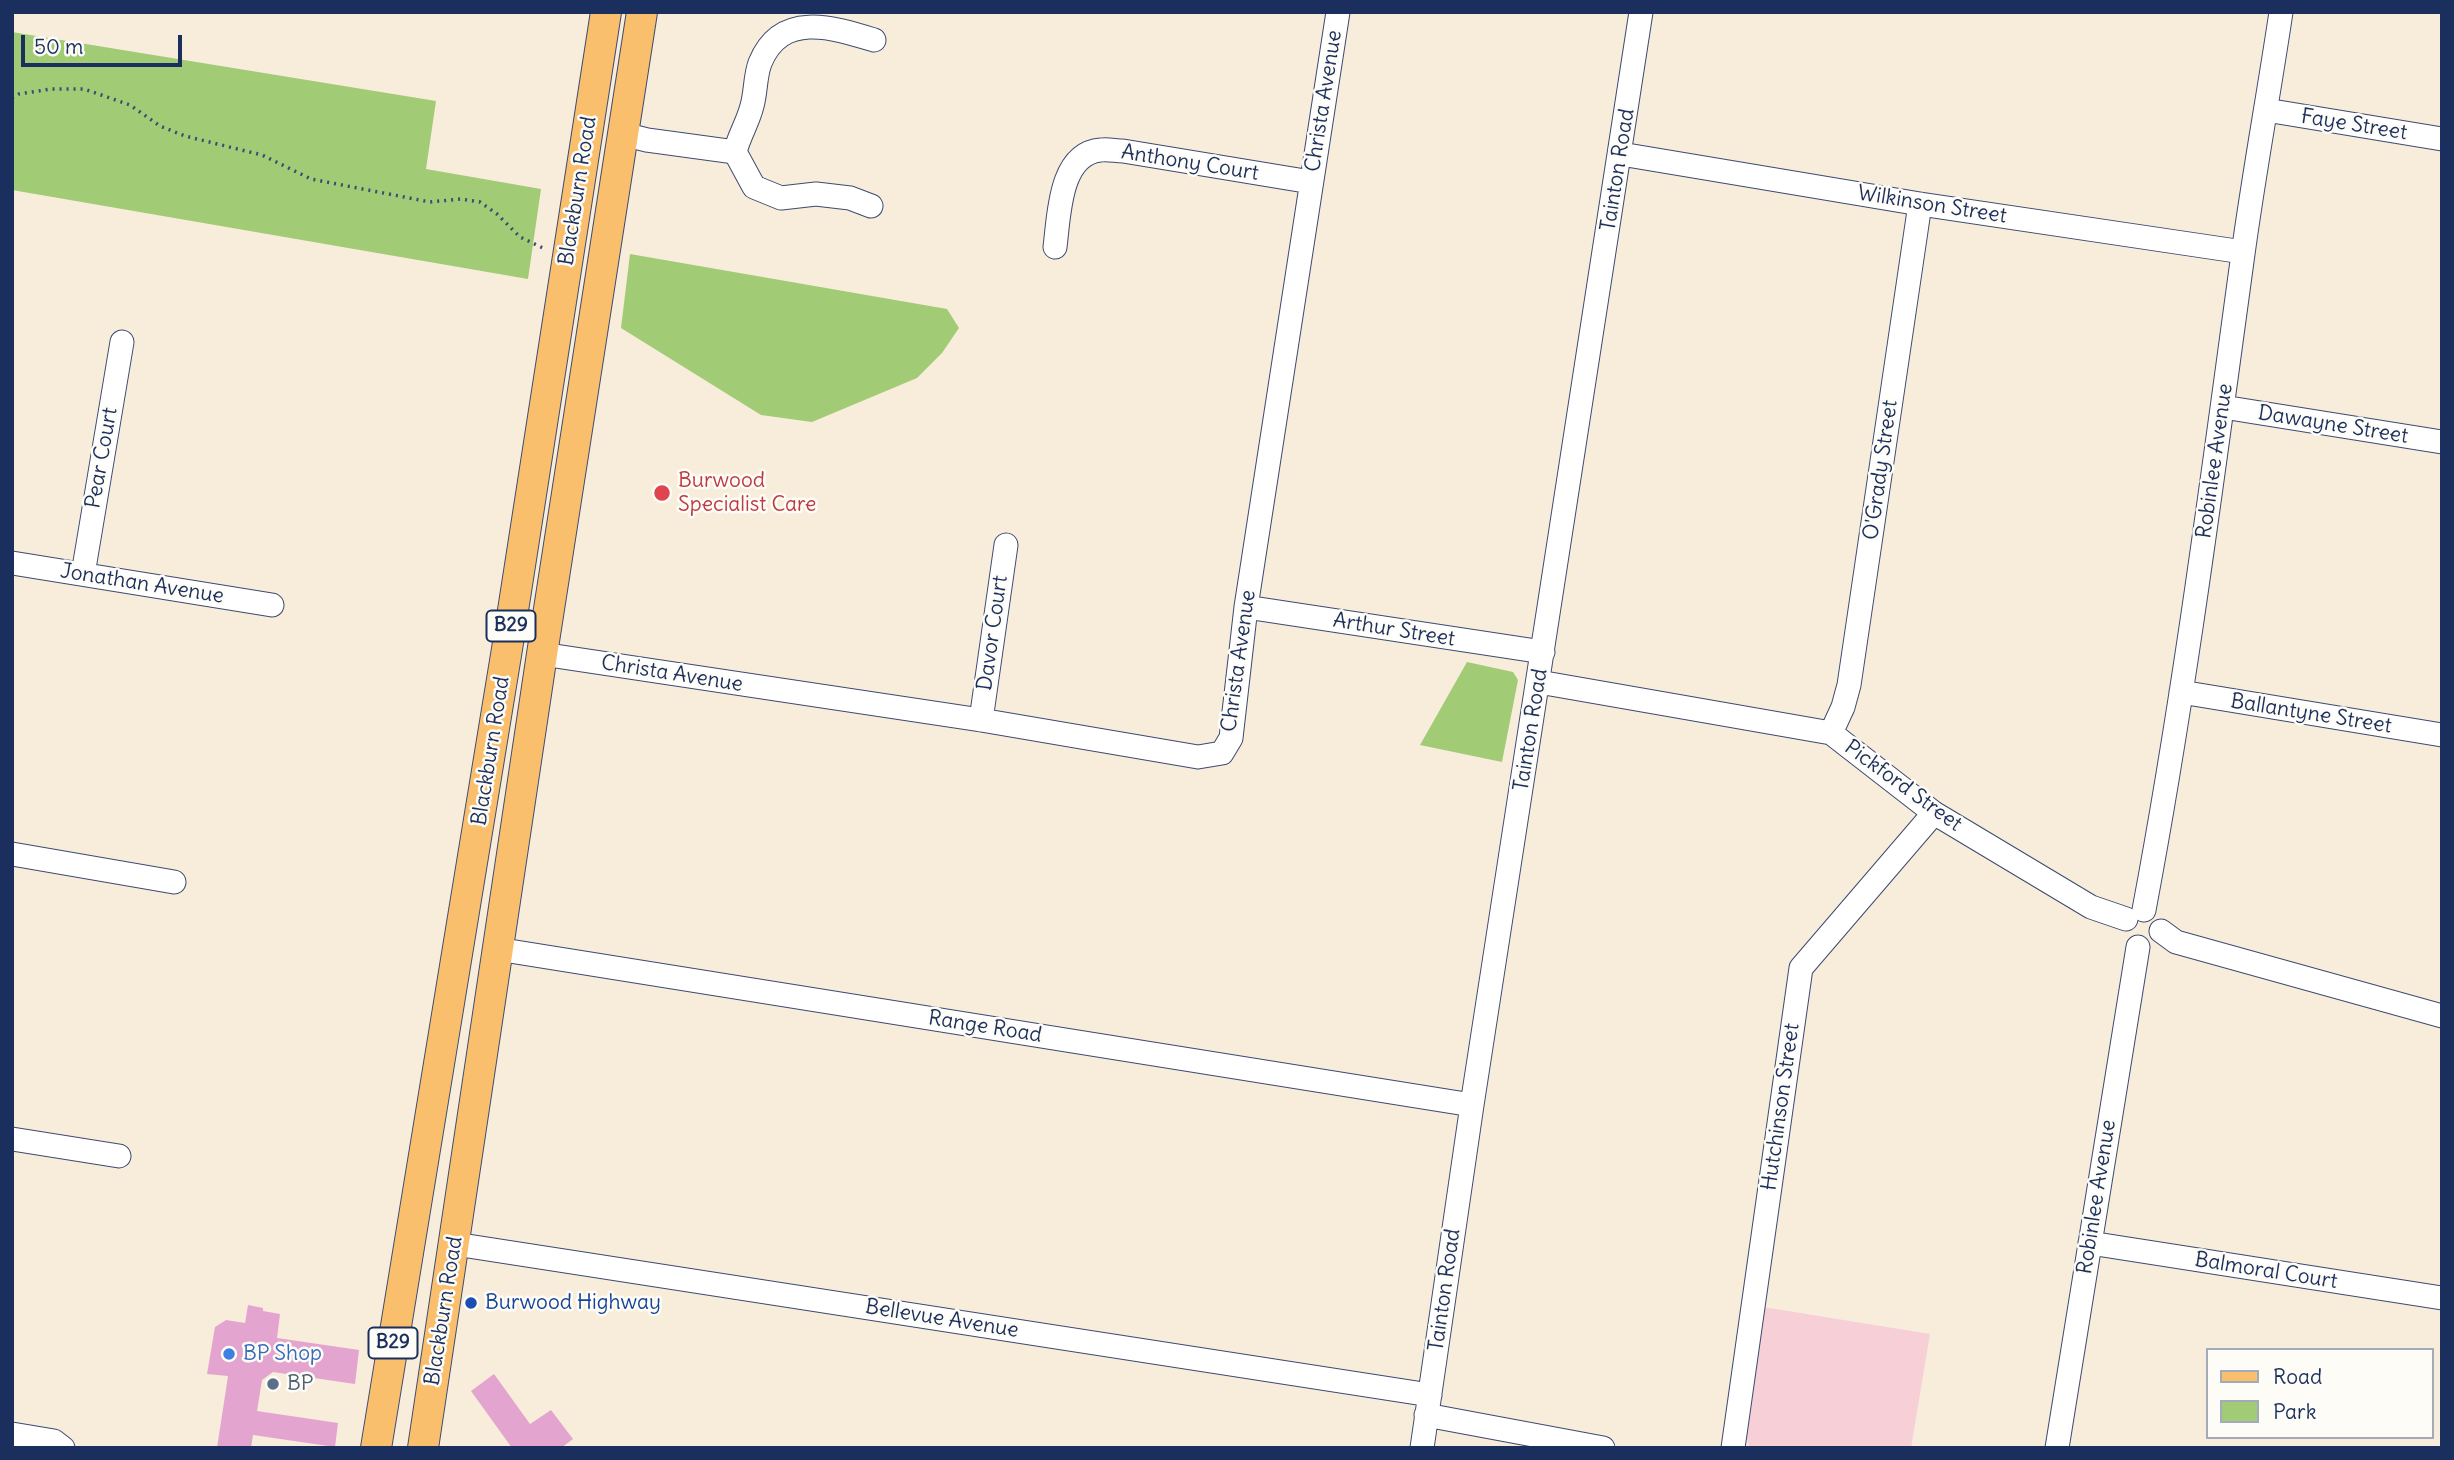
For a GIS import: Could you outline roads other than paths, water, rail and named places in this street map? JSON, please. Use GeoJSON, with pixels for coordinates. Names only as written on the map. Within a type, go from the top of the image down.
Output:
{"type":"FeatureCollection","features":[{"type":"Feature","properties":{"kind":"main road","name":"Blackburn Road"},"geometry":{"type":"LineString","coordinates":[[375,1447],[508,649],[606,12]]}},
{"type":"Feature","properties":{"kind":"main road","name":"Blackburn Road"},"geometry":{"type":"LineString","coordinates":[[423,1448],[642,12]]}},
{"type":"Feature","properties":{"kind":"main road"},"geometry":{"type":"LineString","coordinates":[[508,649],[542,654]]}},
{"type":"Feature","properties":{"kind":"street","name":"Christa Avenue"},"geometry":{"type":"LineString","coordinates":[[542,654],[981,720],[1198,757],[1222,752],[1231,738],[1246,607],[1338,12]]}},
{"type":"Feature","properties":{"kind":"street","name":"Tainton Road"},"geometry":{"type":"LineString","coordinates":[[1422,1448],[1472,1105],[1641,12]]}},
{"type":"Feature","properties":{"kind":"street","name":"Robinlee Avenue"},"geometry":{"type":"LineString","coordinates":[[2135,914],[2180,692],[2224,407],[2243,252],[2281,12]]}},
{"type":"Feature","properties":{"kind":"street"},"geometry":{"type":"LineString","coordinates":[[734,152],[752,108],[760,63],[774,39],[800,26],[843,30],[874,40]]}},
{"type":"Feature","properties":{"kind":"street","name":"Faye Street"},"geometry":{"type":"LineString","coordinates":[[2266,110],[2442,139]]}},
{"type":"Feature","properties":{"kind":"street"},"geometry":{"type":"LineString","coordinates":[[623,134],[734,152]]}},
{"type":"Feature","properties":{"kind":"street","name":"Anthony Court"},"geometry":{"type":"LineString","coordinates":[[1055,247],[1064,183],[1081,157],[1098,150],[1123,151],[1311,182]]}},
{"type":"Feature","properties":{"kind":"street"},"geometry":{"type":"LineString","coordinates":[[734,152],[754,187],[781,198],[816,194],[850,198],[871,206]]}},
{"type":"Feature","properties":{"kind":"street","name":"Wilkinson Street"},"geometry":{"type":"LineString","coordinates":[[1621,153],[1920,204],[2243,252]]}},
{"type":"Feature","properties":{"kind":"street","name":"O'Grady Street"},"geometry":{"type":"LineString","coordinates":[[1832,733],[1849,685],[1920,204]]}},
{"type":"Feature","properties":{"kind":"street","name":"Pear Court"},"geometry":{"type":"LineString","coordinates":[[83,574],[122,342]]}},
{"type":"Feature","properties":{"kind":"street","name":"Dawayne Street"},"geometry":{"type":"LineString","coordinates":[[2224,407],[2442,442]]}},
{"type":"Feature","properties":{"kind":"street","name":"Davor Court"},"geometry":{"type":"LineString","coordinates":[[981,720],[1006,545]]}},
{"type":"Feature","properties":{"kind":"street","name":"Jonathan Avenue"},"geometry":{"type":"LineString","coordinates":[[12,563],[272,605]]}},
{"type":"Feature","properties":{"kind":"street","name":"Arthur Street"},"geometry":{"type":"LineString","coordinates":[[1246,607],[1543,652]]}},
{"type":"Feature","properties":{"kind":"street","name":"Pickford Street"},"geometry":{"type":"LineString","coordinates":[[1539,682],[1832,733],[1934,813],[2091,907],[2135,914]]}},
{"type":"Feature","properties":{"kind":"street","name":"Ballantyne Street"},"geometry":{"type":"LineString","coordinates":[[2180,692],[2442,735]]}},
{"type":"Feature","properties":{"kind":"street","name":"Hutchinson Street"},"geometry":{"type":"LineString","coordinates":[[1733,1448],[1801,968],[1934,813]]}},
{"type":"Feature","properties":{"kind":"street"},"geometry":{"type":"LineString","coordinates":[[12,854],[174,882]]}},
{"type":"Feature","properties":{"kind":"street"},"geometry":{"type":"LineString","coordinates":[[2135,914],[2154,914],[2160,921],[2161,932],[2157,941],[2148,947],[2138,947],[2128,941],[2123,930],[2135,914]]}},
{"type":"Feature","properties":{"kind":"street"},"geometry":{"type":"LineString","coordinates":[[2161,932],[2176,942],[2442,1016]]}},
{"type":"Feature","properties":{"kind":"street","name":"Robinlee Avenue"},"geometry":{"type":"LineString","coordinates":[[2057,1448],[2138,947]]}},
{"type":"Feature","properties":{"kind":"street","name":"Range Road"},"geometry":{"type":"LineString","coordinates":[[498,949],[1472,1105]]}},
{"type":"Feature","properties":{"kind":"street"},"geometry":{"type":"LineString","coordinates":[[12,1139],[119,1156]]}},
{"type":"Feature","properties":{"kind":"street","name":"Balmoral Court"},"geometry":{"type":"LineString","coordinates":[[2090,1243],[2442,1298]]}},
{"type":"Feature","properties":{"kind":"street","name":"Bellevue Avenue"},"geometry":{"type":"LineString","coordinates":[[455,1244],[1428,1405],[1603,1448]]}},
{"type":"Feature","properties":{"kind":"street"},"geometry":{"type":"LineString","coordinates":[[12,1434],[54,1441],[63,1448]]}},
{"type":"Feature","properties":{"kind":"place","name":"Burwood Specialist Care"},"geometry":{"type":"Point","coordinates":[662,493]}},
{"type":"Feature","properties":{"kind":"place","name":"Burwood Highway"},"geometry":{"type":"Point","coordinates":[471,1303]}},
{"type":"Feature","properties":{"kind":"place","name":"BP Shop"},"geometry":{"type":"Point","coordinates":[229,1354]}},
{"type":"Feature","properties":{"kind":"place","name":"BP"},"geometry":{"type":"Point","coordinates":[273,1384]}}]}
